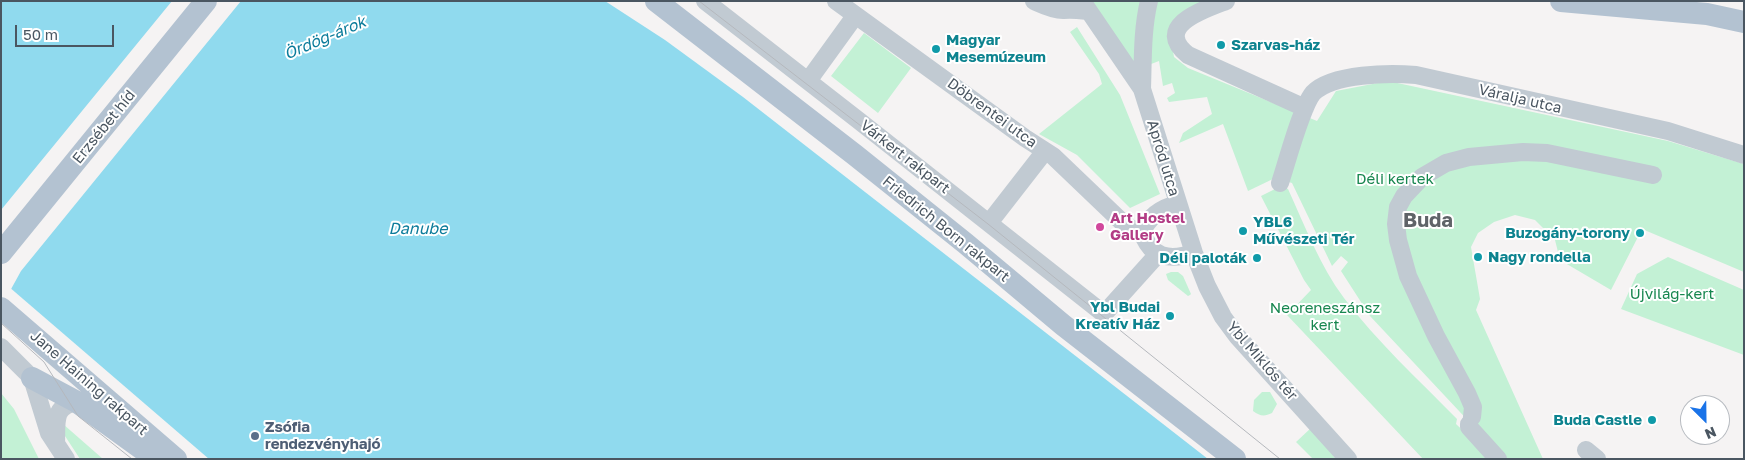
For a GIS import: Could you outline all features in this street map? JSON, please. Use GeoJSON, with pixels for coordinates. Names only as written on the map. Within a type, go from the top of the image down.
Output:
{"type":"FeatureCollection","features":[{"type":"Feature","properties":{"kind":"main road","name":"Erzsébet híd"},"geometry":{"type":"LineString","coordinates":[[1,253],[206,1]]}},
{"type":"Feature","properties":{"kind":"main road","name":"Friedrich Born rakpart"},"geometry":{"type":"LineString","coordinates":[[656,1],[855,155],[1063,325],[1235,459]]}},
{"type":"Feature","properties":{"kind":"main road"},"geometry":{"type":"LineString","coordinates":[[1561,1],[1707,14],[1744,22]]}},
{"type":"Feature","properties":{"kind":"main road","name":"Jane Haining rakpart"},"geometry":{"type":"LineString","coordinates":[[1,308],[176,459]]}},
{"type":"Feature","properties":{"kind":"main road"},"geometry":{"type":"LineString","coordinates":[[32,378],[77,402],[156,459]]}},
{"type":"Feature","properties":{"kind":"street","name":"Várkert rakpart"},"geometry":{"type":"LineString","coordinates":[[704,1],[1104,314],[1158,254]]}},
{"type":"Feature","properties":{"kind":"street","name":"Döbrentei utca"},"geometry":{"type":"LineString","coordinates":[[836,1],[1025,138],[1057,159],[1122,222],[1142,232],[1148,246],[1158,254]]}},
{"type":"Feature","properties":{"kind":"street"},"geometry":{"type":"LineString","coordinates":[[1034,1],[1051,8],[1064,10],[1085,6]]}},
{"type":"Feature","properties":{"kind":"street","name":"Apród utca"},"geometry":{"type":"LineString","coordinates":[[1142,89],[1143,37],[1149,1]]}},
{"type":"Feature","properties":{"kind":"street"},"geometry":{"type":"LineString","coordinates":[[1226,1],[1188,17],[1180,26],[1176,35],[1181,49],[1188,55],[1305,108]]}},
{"type":"Feature","properties":{"kind":"street","name":"Apród utca"},"geometry":{"type":"LineString","coordinates":[[1085,6],[1142,89],[1184,227]]}},
{"type":"Feature","properties":{"kind":"street"},"geometry":{"type":"LineString","coordinates":[[808,81],[856,16]]}},
{"type":"Feature","properties":{"kind":"street","name":"Váralja utca"},"geometry":{"type":"LineString","coordinates":[[1280,183],[1305,108],[1309,99],[1318,89],[1336,81],[1381,74],[1416,75],[1668,132],[1744,155]]}},
{"type":"Feature","properties":{"kind":"street"},"geometry":{"type":"LineString","coordinates":[[989,223],[1045,151]]}},
{"type":"Feature","properties":{"kind":"street"},"geometry":{"type":"LineString","coordinates":[[1498,459],[1469,427],[1473,407],[1436,336],[1408,276],[1398,240],[1396,224],[1398,207],[1404,196],[1422,177],[1446,163],[1469,157],[1515,152],[1547,153],[1653,175]]}},
{"type":"Feature","properties":{"kind":"street"},"geometry":{"type":"LineString","coordinates":[[1142,232],[1151,218],[1160,211],[1177,204]]}},
{"type":"Feature","properties":{"kind":"street","name":"Ybl Miklós tér"},"geometry":{"type":"LineString","coordinates":[[1184,227],[1207,286],[1230,326],[1348,459]]}},
{"type":"Feature","properties":{"kind":"street"},"geometry":{"type":"LineString","coordinates":[[1158,254],[1170,258],[1194,253]]}},
{"type":"Feature","properties":{"kind":"street"},"geometry":{"type":"LineString","coordinates":[[1,348],[32,378],[45,422],[66,459]]}},
{"type":"Feature","properties":{"kind":"street"},"geometry":{"type":"LineString","coordinates":[[56,444],[57,415],[64,405],[77,402]]}},
{"type":"Feature","properties":{"kind":"green space","name":"Déli kertek"},"geometry":{"type":"Polygon","coordinates":[[[1086,1],[1212,1],[1170,32],[1174,57],[1188,68],[1317,121],[1336,91],[1388,81],[1668,141],[1744,164],[1744,272],[1642,229],[1611,290],[1560,260],[1555,240],[1535,220],[1515,215],[1494,222],[1478,233],[1471,247],[1480,299],[1476,310],[1543,459],[1504,459],[1370,316],[1341,271],[1348,262],[1341,256],[1332,266],[1292,183],[1275,178],[1248,191],[1223,124],[1179,143],[1183,133],[1212,114],[1207,97],[1169,102],[1167,98],[1175,93],[1172,83],[1163,86],[1159,61],[1133,71],[1086,1]]]}},
{"type":"Feature","properties":{"kind":"green space"},"geometry":{"type":"Polygon","coordinates":[[[1077,27],[1120,95],[1160,194],[1130,208],[1077,155],[1039,134],[1102,84],[1099,74],[1070,32],[1077,27]]]}},
{"type":"Feature","properties":{"kind":"green space"},"geometry":{"type":"Polygon","coordinates":[[[864,33],[911,68],[878,113],[831,76],[864,33]]]}},
{"type":"Feature","properties":{"kind":"green space","name":"Neoreneszánsz kert"},"geometry":{"type":"Polygon","coordinates":[[[1281,186],[1288,189],[1320,259],[1344,298],[1384,345],[1457,419],[1456,424],[1493,459],[1423,459],[1287,315],[1311,290],[1261,196],[1281,186]]]}},
{"type":"Feature","properties":{"kind":"green space","name":"Újvilág-kert"},"geometry":{"type":"Polygon","coordinates":[[[1668,257],[1744,290],[1744,355],[1621,309],[1637,274],[1668,257]]]}},
{"type":"Feature","properties":{"kind":"green space"},"geometry":{"type":"Polygon","coordinates":[[[1178,272],[1183,276],[1190,295],[1188,296],[1168,280],[1166,274],[1178,272]]]}},
{"type":"Feature","properties":{"kind":"green space"},"geometry":{"type":"Polygon","coordinates":[[[1262,392],[1270,392],[1277,404],[1272,413],[1260,415],[1253,411],[1254,400],[1262,392]]]}},
{"type":"Feature","properties":{"kind":"green space"},"geometry":{"type":"Polygon","coordinates":[[[1,393],[14,409],[39,459],[1,459],[1,393]]]}},
{"type":"Feature","properties":{"kind":"green space"},"geometry":{"type":"Polygon","coordinates":[[[63,424],[103,459],[80,459],[65,436],[63,424]]]}},
{"type":"Feature","properties":{"kind":"green space"},"geometry":{"type":"Polygon","coordinates":[[[1311,428],[1336,459],[1313,459],[1296,442],[1311,428]]]}},
{"type":"Feature","properties":{"kind":"water","name":"Danube"},"geometry":{"type":"Polygon","coordinates":[[[1,1],[605,1],[665,40],[743,97],[1208,459],[209,459],[1,280],[1,1]]]}},
{"type":"Feature","properties":{"kind":"pier"},"geometry":{"type":"Polygon","coordinates":[[[172,1],[241,1],[21,271],[10,291],[1,283],[1,210],[172,1]]]}},
{"type":"Feature","properties":{"kind":"tram line"},"geometry":{"type":"LineString","coordinates":[[699,1],[988,224],[1280,459]]}},
{"type":"Feature","properties":{"kind":"tram line"},"geometry":{"type":"LineString","coordinates":[[1,323],[44,362],[78,416],[132,459]]}},
{"type":"Feature","properties":{"kind":"place","name":"Szarvas-ház"},"geometry":{"type":"Point","coordinates":[1221,45]}},
{"type":"Feature","properties":{"kind":"place","name":"Magyar Mesemúzeum"},"geometry":{"type":"Point","coordinates":[936,49]}},
{"type":"Feature","properties":{"kind":"place","name":"Art Hostel Gallery"},"geometry":{"type":"Point","coordinates":[1100,227]}},
{"type":"Feature","properties":{"kind":"place","name":"YBL6 Művészeti Tér"},"geometry":{"type":"Point","coordinates":[1243,231]}},
{"type":"Feature","properties":{"kind":"place","name":"Buzogány-torony"},"geometry":{"type":"Point","coordinates":[1640,233]}},
{"type":"Feature","properties":{"kind":"place","name":"Nagy rondella"},"geometry":{"type":"Point","coordinates":[1478,257]}},
{"type":"Feature","properties":{"kind":"place","name":"Déli paloták"},"geometry":{"type":"Point","coordinates":[1257,258]}},
{"type":"Feature","properties":{"kind":"place","name":"Ybl Budai Kreatív Ház"},"geometry":{"type":"Point","coordinates":[1170,316]}},
{"type":"Feature","properties":{"kind":"place","name":"Buda Castle"},"geometry":{"type":"Point","coordinates":[1652,420]}},
{"type":"Feature","properties":{"kind":"place","name":"Zsófia rendezvényhajó"},"geometry":{"type":"Point","coordinates":[255,436]}},
{"type":"Feature","properties":{"kind":"district","name":"Buda"},"geometry":{"type":"Point","coordinates":[1428,221]}},
{"type":"Feature","properties":{"kind":"water label","name":"Ördög-árok"},"geometry":{"type":"Point","coordinates":[325,38]}}]}
